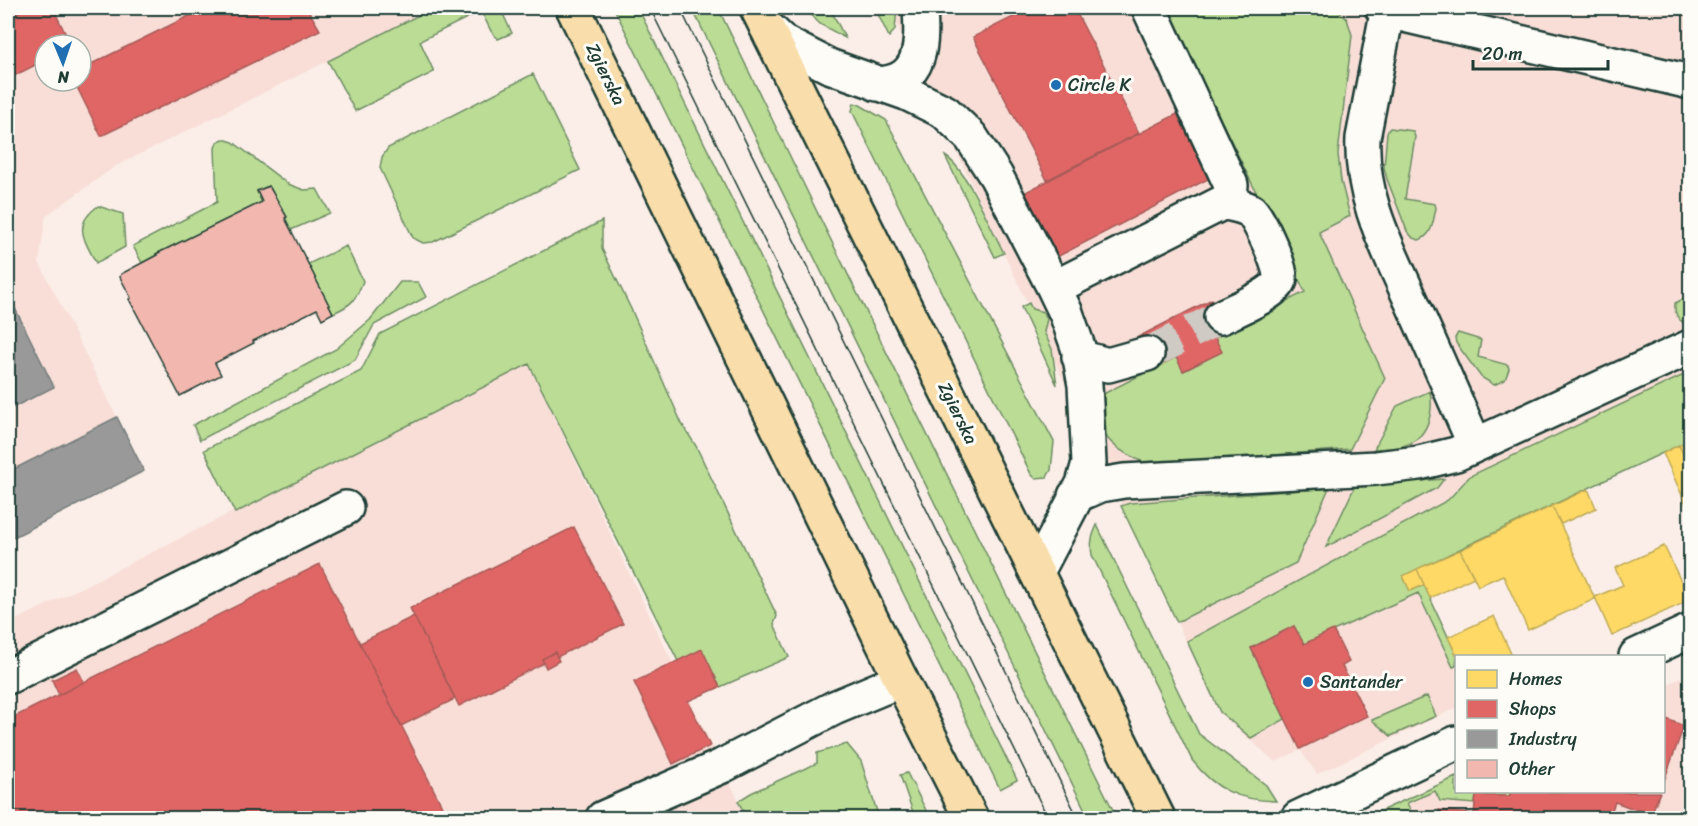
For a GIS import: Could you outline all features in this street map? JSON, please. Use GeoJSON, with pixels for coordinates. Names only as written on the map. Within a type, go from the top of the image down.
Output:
{"type":"FeatureCollection","features":[{"type":"Feature","properties":{"kind":"main road","name":"Zgierska"},"geometry":{"type":"LineString","coordinates":[[573,8],[971,819]]}},
{"type":"Feature","properties":{"kind":"main road","name":"Zgierska"},"geometry":{"type":"LineString","coordinates":[[762,16],[1158,819]]}},
{"type":"Feature","properties":{"kind":"street"},"geometry":{"type":"LineString","coordinates":[[877,84],[900,80],[908,74],[915,62],[921,50],[920,8]]}},
{"type":"Feature","properties":{"kind":"street"},"geometry":{"type":"LineString","coordinates":[[1054,288],[1224,202],[1230,196],[1231,185],[1149,8]]}},
{"type":"Feature","properties":{"kind":"street"},"geometry":{"type":"LineString","coordinates":[[1475,445],[1381,233],[1366,190],[1362,158],[1363,138],[1386,9],[1690,82]]}},
{"type":"Feature","properties":{"kind":"street"},"geometry":{"type":"LineString","coordinates":[[762,16],[784,43],[793,48],[829,66],[906,93],[945,112],[971,137],[996,176],[1054,288],[1066,314],[1085,385],[1089,463],[1083,484],[1037,572]]}},
{"type":"Feature","properties":{"kind":"street"},"geometry":{"type":"LineString","coordinates":[[1221,317],[1271,291],[1280,280],[1280,270],[1257,218],[1249,210],[1224,202]]}},
{"type":"Feature","properties":{"kind":"street"},"geometry":{"type":"LineString","coordinates":[[1075,496],[1086,489],[1124,481],[1377,468],[1419,463],[1456,454],[1690,346]]}},
{"type":"Feature","properties":{"kind":"street"},"geometry":{"type":"LineString","coordinates":[[1079,357],[1108,365],[1147,354]]}},
{"type":"Feature","properties":{"kind":"street"},"geometry":{"type":"LineString","coordinates":[[8,677],[346,508]]}},
{"type":"Feature","properties":{"kind":"street"},"geometry":{"type":"LineString","coordinates":[[1640,655],[1690,631]]}},
{"type":"Feature","properties":{"kind":"street"},"geometry":{"type":"LineString","coordinates":[[603,819],[722,766],[834,708],[902,680]]}},
{"type":"Feature","properties":{"kind":"street"},"geometry":{"type":"LineString","coordinates":[[1299,819],[1455,743]]}},
{"type":"Feature","properties":{"kind":"shaded area"},"geometry":{"type":"Polygon","coordinates":[[[8,8],[435,8],[116,166],[46,216],[39,262],[117,417],[8,472],[8,8]]]}},
{"type":"Feature","properties":{"kind":"shaded area"},"geometry":{"type":"Polygon","coordinates":[[[889,8],[1690,8],[1690,440],[1417,569],[1457,655],[1455,708],[1317,774],[1300,750],[1275,762],[1219,712],[889,8]]]}},
{"type":"Feature","properties":{"kind":"shaded area"},"geometry":{"type":"Polygon","coordinates":[[[529,364],[747,818],[8,818],[8,624],[529,364]]]}},
{"type":"Feature","properties":{"kind":"shaded area"},"geometry":{"type":"Polygon","coordinates":[[[1690,673],[1690,818],[1374,818],[1455,780],[1455,793],[1665,793],[1665,686],[1690,673]]]}},
{"type":"Feature","properties":{"kind":"green space"},"geometry":{"type":"Polygon","coordinates":[[[428,8],[500,8],[512,33],[498,39],[491,31],[481,11],[420,41],[434,72],[355,111],[328,61],[429,10],[428,8]]]}},
{"type":"Feature","properties":{"kind":"green space"},"geometry":{"type":"Polygon","coordinates":[[[614,8],[638,8],[1017,780],[1000,789],[614,8]]]}},
{"type":"Feature","properties":{"kind":"green space"},"geometry":{"type":"Polygon","coordinates":[[[692,8],[718,8],[1117,818],[1089,818],[692,8]]]}},
{"type":"Feature","properties":{"kind":"green space"},"geometry":{"type":"Polygon","coordinates":[[[804,8],[830,8],[845,38],[820,24],[804,8]]]}},
{"type":"Feature","properties":{"kind":"green space"},"geometry":{"type":"Polygon","coordinates":[[[875,8],[897,8],[895,30],[889,37],[875,8]]]}},
{"type":"Feature","properties":{"kind":"green space"},"geometry":{"type":"Polygon","coordinates":[[[1166,8],[1336,8],[1347,19],[1352,35],[1338,154],[1341,181],[1350,216],[1319,232],[1385,378],[1350,449],[1151,465],[1117,447],[1103,430],[1100,420],[1105,393],[1176,357],[1184,371],[1221,352],[1215,338],[1305,292],[1166,8]]]}},
{"type":"Feature","properties":{"kind":"green space"},"geometry":{"type":"Polygon","coordinates":[[[533,74],[580,170],[433,242],[423,243],[413,238],[380,168],[382,157],[388,148],[533,74]]]}},
{"type":"Feature","properties":{"kind":"green space"},"geometry":{"type":"Polygon","coordinates":[[[854,103],[886,120],[1054,442],[1051,470],[1047,477],[1035,478],[1031,474],[852,111],[854,103]]]}},
{"type":"Feature","properties":{"kind":"green space"},"geometry":{"type":"Polygon","coordinates":[[[1390,128],[1413,131],[1415,137],[1405,199],[1435,204],[1432,227],[1424,238],[1419,240],[1413,238],[1407,231],[1384,168],[1387,132],[1390,128]]]}},
{"type":"Feature","properties":{"kind":"green space"},"geometry":{"type":"Polygon","coordinates":[[[223,139],[233,142],[288,184],[304,190],[317,189],[330,213],[291,230],[286,216],[268,186],[257,191],[262,202],[142,263],[133,246],[217,202],[215,148],[217,142],[223,139]]]}},
{"type":"Feature","properties":{"kind":"green space"},"geometry":{"type":"Polygon","coordinates":[[[945,156],[962,173],[970,186],[1004,253],[995,257],[945,156]]]}},
{"type":"Feature","properties":{"kind":"green space"},"geometry":{"type":"Polygon","coordinates":[[[98,206],[123,214],[125,247],[96,263],[85,239],[83,226],[90,213],[98,206]]]}},
{"type":"Feature","properties":{"kind":"green space"},"geometry":{"type":"Polygon","coordinates":[[[602,221],[602,249],[682,424],[696,446],[777,616],[774,624],[789,657],[720,687],[702,650],[678,661],[529,364],[235,513],[204,450],[361,371],[380,334],[602,221]]]}},
{"type":"Feature","properties":{"kind":"green space"},"geometry":{"type":"Polygon","coordinates":[[[346,246],[363,281],[352,301],[333,313],[308,264],[346,246]]]}},
{"type":"Feature","properties":{"kind":"green space"},"geometry":{"type":"Polygon","coordinates":[[[400,282],[418,282],[426,297],[374,325],[355,360],[200,440],[193,425],[336,349],[370,320],[400,282]]]}},
{"type":"Feature","properties":{"kind":"green space"},"geometry":{"type":"Polygon","coordinates":[[[1683,299],[1690,300],[1689,324],[1679,320],[1675,310],[1675,303],[1683,299]]]}},
{"type":"Feature","properties":{"kind":"green space"},"geometry":{"type":"Polygon","coordinates":[[[1029,303],[1032,309],[1043,312],[1047,319],[1044,332],[1052,349],[1057,385],[1021,307],[1029,303]]]}},
{"type":"Feature","properties":{"kind":"green space"},"geometry":{"type":"Polygon","coordinates":[[[1458,333],[1481,340],[1478,357],[1508,365],[1505,380],[1494,385],[1481,377],[1456,343],[1455,338],[1458,333]]]}},
{"type":"Feature","properties":{"kind":"green space"},"geometry":{"type":"Polygon","coordinates":[[[1690,372],[1690,440],[1403,576],[1410,591],[1424,585],[1457,655],[1455,666],[1453,667],[1418,593],[1304,644],[1294,626],[1251,648],[1285,719],[1251,738],[1220,712],[1187,641],[1448,500],[1470,476],[1690,372]]]}},
{"type":"Feature","properties":{"kind":"green space"},"geometry":{"type":"Polygon","coordinates":[[[1430,391],[1430,416],[1424,431],[1418,438],[1400,447],[1374,449],[1397,406],[1430,391]]]}},
{"type":"Feature","properties":{"kind":"green space"},"geometry":{"type":"Polygon","coordinates":[[[1444,479],[1437,488],[1326,547],[1355,486],[1444,479]]]}},
{"type":"Feature","properties":{"kind":"green space"},"geometry":{"type":"Polygon","coordinates":[[[1329,488],[1296,563],[1177,622],[1121,506],[1130,503],[1329,488]]]}},
{"type":"Feature","properties":{"kind":"green space"},"geometry":{"type":"Polygon","coordinates":[[[1097,525],[1199,734],[1266,785],[1276,801],[1250,798],[1228,791],[1209,779],[1192,760],[1092,555],[1092,540],[1097,525]]]}},
{"type":"Feature","properties":{"kind":"green space"},"geometry":{"type":"Polygon","coordinates":[[[1427,696],[1436,716],[1391,736],[1372,720],[1427,696]]]}},
{"type":"Feature","properties":{"kind":"green space"},"geometry":{"type":"Polygon","coordinates":[[[847,744],[861,761],[879,818],[747,818],[738,801],[817,763],[817,753],[847,744]]]}},
{"type":"Feature","properties":{"kind":"green space"},"geometry":{"type":"Polygon","coordinates":[[[907,773],[930,818],[915,818],[900,775],[907,773]]]}},
{"type":"Feature","properties":{"kind":"green space"},"geometry":{"type":"Polygon","coordinates":[[[1455,777],[1455,793],[1510,793],[1510,796],[1476,795],[1475,804],[1440,801],[1435,791],[1407,803],[1414,818],[1365,818],[1455,777]]]}},
{"type":"Feature","properties":{"kind":"building: Homes"},"geometry":{"type":"Polygon","coordinates":[[[1690,440],[1690,464],[1688,465],[1679,445],[1690,440]]]}},
{"type":"Feature","properties":{"kind":"building: Homes"},"geometry":{"type":"Polygon","coordinates":[[[1679,445],[1690,469],[1690,513],[1663,453],[1679,445]]]}},
{"type":"Feature","properties":{"kind":"building: Homes"},"geometry":{"type":"Polygon","coordinates":[[[1588,489],[1596,508],[1561,524],[1552,506],[1588,489]]]}},
{"type":"Feature","properties":{"kind":"building: Homes"},"geometry":{"type":"Polygon","coordinates":[[[1552,506],[1595,599],[1528,630],[1503,575],[1478,586],[1460,550],[1552,506]]]}},
{"type":"Feature","properties":{"kind":"building: Homes"},"geometry":{"type":"Polygon","coordinates":[[[1664,546],[1690,600],[1612,636],[1595,597],[1623,585],[1615,568],[1664,546]]]}},
{"type":"Feature","properties":{"kind":"building: Homes"},"geometry":{"type":"Polygon","coordinates":[[[1460,550],[1474,577],[1430,598],[1417,569],[1460,550]]]}},
{"type":"Feature","properties":{"kind":"building: Homes"},"geometry":{"type":"Polygon","coordinates":[[[1417,569],[1424,585],[1410,591],[1403,576],[1417,569]]]}},
{"type":"Feature","properties":{"kind":"building: Homes"},"geometry":{"type":"Polygon","coordinates":[[[1494,616],[1512,655],[1457,655],[1448,637],[1494,616]]]}},
{"type":"Feature","properties":{"kind":"building: Shops"},"geometry":{"type":"Polygon","coordinates":[[[27,8],[53,8],[65,33],[33,33],[33,66],[8,79],[8,17],[27,8]]]}},
{"type":"Feature","properties":{"kind":"building: Shops"},"geometry":{"type":"Polygon","coordinates":[[[205,8],[307,8],[320,30],[101,136],[80,93],[93,93],[93,63],[205,8]]]}},
{"type":"Feature","properties":{"kind":"building: Shops","name":"Circle K"},"geometry":{"type":"Polygon","coordinates":[[[1031,8],[1074,8],[1139,133],[1047,180],[973,37],[1031,8]]]}},
{"type":"Feature","properties":{"kind":"building: Shops"},"geometry":{"type":"Polygon","coordinates":[[[1652,8],[1690,8],[1690,16],[1652,8]]]}},
{"type":"Feature","properties":{"kind":"building: Shops","name":"Circle K"},"geometry":{"type":"Polygon","coordinates":[[[1177,114],[1210,178],[1051,260],[1018,196],[1177,114]]]}},
{"type":"Feature","properties":{"kind":"building: Shops"},"geometry":{"type":"Polygon","coordinates":[[[1212,299],[1228,330],[1215,338],[1222,352],[1183,371],[1176,357],[1154,369],[1138,337],[1212,299]]]}},
{"type":"Feature","properties":{"kind":"building: Shops"},"geometry":{"type":"Polygon","coordinates":[[[574,527],[623,624],[557,657],[555,652],[542,659],[544,663],[459,706],[410,608],[574,527]]]}},
{"type":"Feature","properties":{"kind":"building: Shops"},"geometry":{"type":"Polygon","coordinates":[[[320,564],[448,818],[8,818],[8,720],[320,564]]]}},
{"type":"Feature","properties":{"kind":"building: Shops"},"geometry":{"type":"Polygon","coordinates":[[[414,616],[455,699],[401,726],[360,643],[414,616]]]}},
{"type":"Feature","properties":{"kind":"building: Shops","name":"Santander"},"geometry":{"type":"Polygon","coordinates":[[[1294,626],[1304,644],[1333,630],[1349,662],[1342,666],[1367,716],[1300,749],[1251,648],[1294,626]]]}},
{"type":"Feature","properties":{"kind":"building: Shops"},"geometry":{"type":"Polygon","coordinates":[[[702,649],[720,687],[688,701],[710,746],[673,764],[634,682],[702,649]]]}},
{"type":"Feature","properties":{"kind":"building: Shops"},"geometry":{"type":"Polygon","coordinates":[[[555,652],[559,661],[546,668],[542,659],[555,652]]]}},
{"type":"Feature","properties":{"kind":"building: Shops"},"geometry":{"type":"Polygon","coordinates":[[[77,668],[84,682],[59,695],[52,680],[77,668]]]}},
{"type":"Feature","properties":{"kind":"building: Shops"},"geometry":{"type":"Polygon","coordinates":[[[1665,718],[1684,726],[1665,778],[1665,718]]]}},
{"type":"Feature","properties":{"kind":"building: Shops"},"geometry":{"type":"Polygon","coordinates":[[[1510,793],[1660,793],[1651,815],[1615,802],[1609,818],[1439,818],[1439,810],[1474,814],[1476,795],[1510,796],[1510,793]]]}},
{"type":"Feature","properties":{"kind":"building: Industry"},"geometry":{"type":"Polygon","coordinates":[[[8,294],[54,387],[8,410],[8,294]]]}},
{"type":"Feature","properties":{"kind":"building: Industry"},"geometry":{"type":"Polygon","coordinates":[[[117,417],[144,471],[8,540],[8,472],[117,417]]]}},
{"type":"Feature","properties":{"kind":"building: Other"},"geometry":{"type":"Polygon","coordinates":[[[269,186],[287,217],[285,218],[333,313],[322,319],[317,309],[253,341],[254,343],[215,363],[221,375],[180,396],[129,299],[131,298],[120,277],[121,274],[156,254],[262,202],[257,191],[269,186]]]}},
{"type":"Feature","properties":{"kind":"tunnel"},"geometry":{"type":"LineString","coordinates":[[1147,354],[1221,317]]}},
{"type":"Feature","properties":{"kind":"tram line"},"geometry":{"type":"LineString","coordinates":[[650,8],[1048,818]]}},
{"type":"Feature","properties":{"kind":"tram line"},"geometry":{"type":"LineString","coordinates":[[680,8],[1078,818]]}},
{"type":"Feature","properties":{"kind":"place","name":"Circle K"},"geometry":{"type":"Point","coordinates":[1056,85]}},
{"type":"Feature","properties":{"kind":"place","name":"Santander"},"geometry":{"type":"Point","coordinates":[1308,682]}}]}
